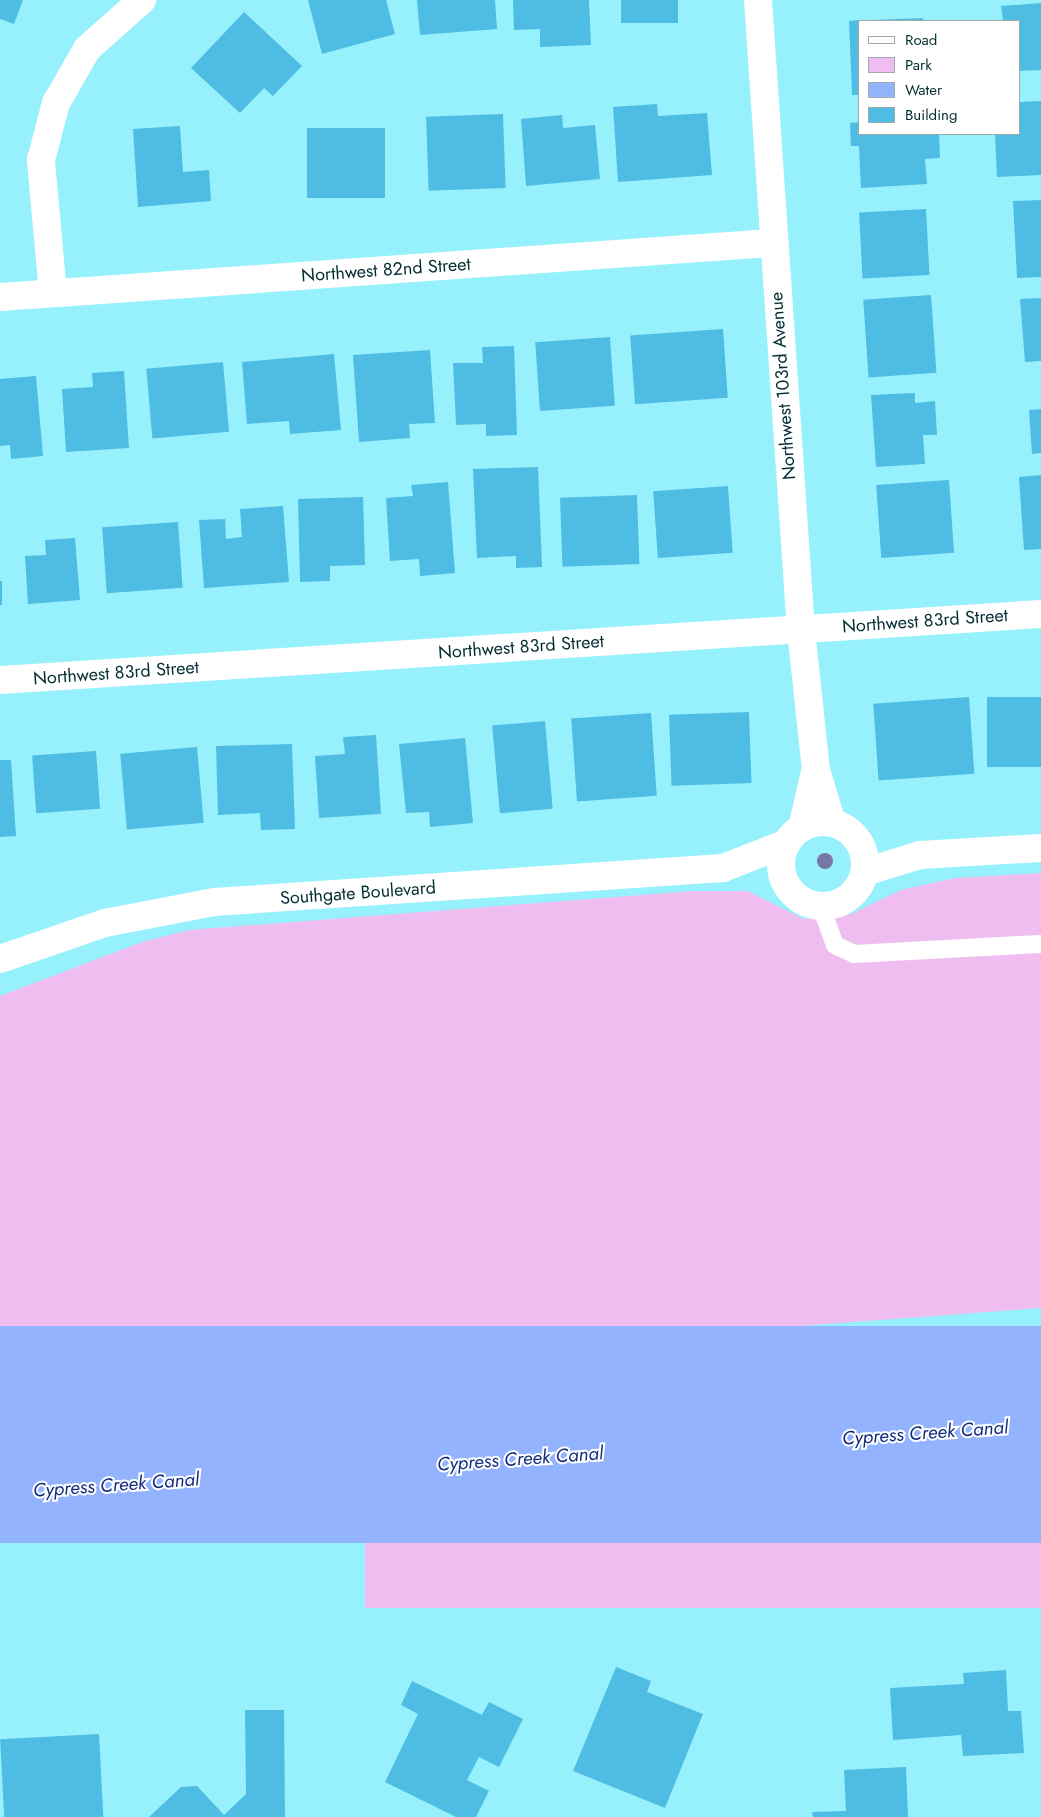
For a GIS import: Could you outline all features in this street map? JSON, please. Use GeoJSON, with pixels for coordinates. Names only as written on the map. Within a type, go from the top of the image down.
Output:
{"type":"FeatureCollection","features":[{"type":"Feature","properties":{"kind":"street"},"geometry":{"type":"LineString","coordinates":[[53,293],[41,160],[56,103],[87,49],[142,0]]}},
{"type":"Feature","properties":{"kind":"street","name":"Northwest 103rd Avenue"},"geometry":{"type":"LineString","coordinates":[[758,0],[772,243],[800,630],[816,770],[843,830]]}},
{"type":"Feature","properties":{"kind":"street","name":"Northwest 82nd Street"},"geometry":{"type":"LineString","coordinates":[[0,297],[772,243]]}},
{"type":"Feature","properties":{"kind":"street","name":"Northwest 83rd Street"},"geometry":{"type":"LineString","coordinates":[[0,680],[1041,614]]}},
{"type":"Feature","properties":{"kind":"street","name":"Northwest 103rd Avenue"},"geometry":{"type":"LineString","coordinates":[[794,836],[816,770]]}},
{"type":"Feature","properties":{"kind":"street"},"geometry":{"type":"LineString","coordinates":[[843,830],[864,853],[865,872],[854,894],[821,907],[791,892],[781,868],[794,836],[843,830],[920,855]]}},
{"type":"Feature","properties":{"kind":"street","name":"Southgate Boulevard"},"geometry":{"type":"LineString","coordinates":[[723,868],[794,836]]}},
{"type":"Feature","properties":{"kind":"street"},"geometry":{"type":"LineString","coordinates":[[865,872],[920,855],[1041,848]]}},
{"type":"Feature","properties":{"kind":"street","name":"Southgate Boulevard"},"geometry":{"type":"LineString","coordinates":[[0,959],[104,923],[214,902],[723,868],[759,876],[791,892]]}},
{"type":"Feature","properties":{"kind":"lane"},"geometry":{"type":"LineString","coordinates":[[821,907],[835,945],[854,954],[1041,944]]}},
{"type":"Feature","properties":{"kind":"green space"},"geometry":{"type":"Polygon","coordinates":[[[1041,873],[1041,1308],[0,1385],[0,996],[142,942],[189,930],[693,891],[748,891],[804,919],[851,914],[901,890],[955,878],[1041,873]]]}},
{"type":"Feature","properties":{"kind":"green space"},"geometry":{"type":"Polygon","coordinates":[[[365,1543],[1041,1543],[1041,1608],[365,1608],[365,1543]]]}},
{"type":"Feature","properties":{"kind":"water","name":"Cypress Creek Canal"},"geometry":{"type":"Polygon","coordinates":[[[0,1326],[1041,1326],[1041,1543],[0,1543],[0,1326]]]}},
{"type":"Feature","properties":{"kind":"building"},"geometry":{"type":"Polygon","coordinates":[[[0,0],[23,0],[14,24],[0,19],[0,0]]]}},
{"type":"Feature","properties":{"kind":"building"},"geometry":{"type":"Polygon","coordinates":[[[308,0],[386,0],[395,34],[322,54],[308,0]]]}},
{"type":"Feature","properties":{"kind":"building"},"geometry":{"type":"Polygon","coordinates":[[[417,0],[495,0],[497,29],[420,35],[417,0]]]}},
{"type":"Feature","properties":{"kind":"building"},"geometry":{"type":"Polygon","coordinates":[[[513,0],[589,0],[591,45],[540,47],[540,29],[514,30],[513,0]]]}},
{"type":"Feature","properties":{"kind":"building"},"geometry":{"type":"Polygon","coordinates":[[[621,0],[678,0],[678,23],[621,23],[621,0]]]}},
{"type":"Feature","properties":{"kind":"building"},"geometry":{"type":"Polygon","coordinates":[[[1041,3],[1041,70],[1021,71],[1021,20],[1003,20],[1001,6],[1041,3]]]}},
{"type":"Feature","properties":{"kind":"building"},"geometry":{"type":"Polygon","coordinates":[[[244,12],[302,66],[273,96],[264,88],[240,113],[191,68],[244,12]]]}},
{"type":"Feature","properties":{"kind":"building"},"geometry":{"type":"Polygon","coordinates":[[[923,18],[923,20],[874,20],[923,18]]]}},
{"type":"Feature","properties":{"kind":"building"},"geometry":{"type":"Polygon","coordinates":[[[858,20],[858,95],[852,95],[849,21],[858,20]]]}},
{"type":"Feature","properties":{"kind":"building"},"geometry":{"type":"Polygon","coordinates":[[[1041,101],[1041,175],[997,177],[995,135],[1021,135],[1021,102],[1041,101]]]}},
{"type":"Feature","properties":{"kind":"building"},"geometry":{"type":"Polygon","coordinates":[[[657,104],[658,116],[707,113],[712,175],[618,182],[613,107],[657,104]]]}},
{"type":"Feature","properties":{"kind":"building"},"geometry":{"type":"Polygon","coordinates":[[[503,114],[506,188],[429,191],[426,117],[503,114]]]}},
{"type":"Feature","properties":{"kind":"building"},"geometry":{"type":"Polygon","coordinates":[[[562,115],[563,128],[595,125],[600,179],[526,186],[521,119],[562,115]]]}},
{"type":"Feature","properties":{"kind":"building"},"geometry":{"type":"Polygon","coordinates":[[[858,122],[858,135],[939,135],[940,158],[925,159],[927,184],[861,188],[859,146],[851,146],[850,123],[858,122]]]}},
{"type":"Feature","properties":{"kind":"building"},"geometry":{"type":"Polygon","coordinates":[[[180,126],[183,172],[209,170],[211,201],[138,207],[133,129],[180,126]]]}},
{"type":"Feature","properties":{"kind":"building"},"geometry":{"type":"Polygon","coordinates":[[[307,128],[385,128],[385,198],[307,198],[307,128]]]}},
{"type":"Feature","properties":{"kind":"building"},"geometry":{"type":"Polygon","coordinates":[[[1041,200],[1041,277],[1017,278],[1013,201],[1041,200]]]}},
{"type":"Feature","properties":{"kind":"building"},"geometry":{"type":"Polygon","coordinates":[[[926,209],[929,275],[863,278],[859,213],[926,209]]]}},
{"type":"Feature","properties":{"kind":"building"},"geometry":{"type":"Polygon","coordinates":[[[931,295],[936,373],[869,378],[863,300],[931,295]]]}},
{"type":"Feature","properties":{"kind":"building"},"geometry":{"type":"Polygon","coordinates":[[[1041,298],[1041,361],[1025,362],[1020,299],[1041,298]]]}},
{"type":"Feature","properties":{"kind":"building"},"geometry":{"type":"Polygon","coordinates":[[[723,329],[728,398],[635,404],[630,335],[723,329]]]}},
{"type":"Feature","properties":{"kind":"building"},"geometry":{"type":"Polygon","coordinates":[[[610,337],[615,406],[540,411],[535,342],[610,337]]]}},
{"type":"Feature","properties":{"kind":"building"},"geometry":{"type":"Polygon","coordinates":[[[514,346],[517,435],[486,436],[486,424],[456,425],[453,363],[483,363],[482,347],[514,346]]]}},
{"type":"Feature","properties":{"kind":"building"},"geometry":{"type":"Polygon","coordinates":[[[430,350],[435,423],[409,424],[410,438],[359,442],[353,355],[430,350]]]}},
{"type":"Feature","properties":{"kind":"building"},"geometry":{"type":"Polygon","coordinates":[[[334,354],[341,430],[290,434],[289,421],[247,424],[242,362],[334,354]]]}},
{"type":"Feature","properties":{"kind":"building"},"geometry":{"type":"Polygon","coordinates":[[[223,362],[229,432],[152,438],[146,369],[223,362]]]}},
{"type":"Feature","properties":{"kind":"building"},"geometry":{"type":"Polygon","coordinates":[[[124,371],[129,448],[66,452],[62,389],[93,387],[92,373],[124,371]]]}},
{"type":"Feature","properties":{"kind":"building"},"geometry":{"type":"Polygon","coordinates":[[[36,376],[43,456],[11,459],[10,445],[0,446],[0,379],[36,376]]]}},
{"type":"Feature","properties":{"kind":"building"},"geometry":{"type":"Polygon","coordinates":[[[915,393],[915,403],[935,401],[937,435],[923,435],[925,464],[876,467],[871,395],[915,393]]]}},
{"type":"Feature","properties":{"kind":"building"},"geometry":{"type":"Polygon","coordinates":[[[1041,409],[1041,453],[1032,454],[1029,410],[1041,409]]]}},
{"type":"Feature","properties":{"kind":"building"},"geometry":{"type":"Polygon","coordinates":[[[538,467],[542,567],[516,568],[516,556],[477,558],[473,469],[538,467]]]}},
{"type":"Feature","properties":{"kind":"building"},"geometry":{"type":"Polygon","coordinates":[[[1041,475],[1041,549],[1024,550],[1019,477],[1041,475]]]}},
{"type":"Feature","properties":{"kind":"building"},"geometry":{"type":"Polygon","coordinates":[[[949,480],[954,553],[881,558],[876,485],[949,480]]]}},
{"type":"Feature","properties":{"kind":"building"},"geometry":{"type":"Polygon","coordinates":[[[448,482],[455,573],[420,576],[419,559],[390,561],[386,498],[413,496],[411,485],[448,482]]]}},
{"type":"Feature","properties":{"kind":"building"},"geometry":{"type":"Polygon","coordinates":[[[728,486],[733,553],[658,558],[653,491],[728,486]]]}},
{"type":"Feature","properties":{"kind":"building"},"geometry":{"type":"Polygon","coordinates":[[[637,495],[639,564],[562,567],[560,498],[637,495]]]}},
{"type":"Feature","properties":{"kind":"building"},"geometry":{"type":"Polygon","coordinates":[[[363,497],[365,565],[330,566],[330,581],[300,582],[298,499],[363,497]]]}},
{"type":"Feature","properties":{"kind":"building"},"geometry":{"type":"Polygon","coordinates":[[[283,506],[289,582],[204,588],[199,520],[225,519],[226,539],[242,537],[240,509],[283,506]]]}},
{"type":"Feature","properties":{"kind":"building"},"geometry":{"type":"Polygon","coordinates":[[[178,522],[183,588],[107,593],[102,527],[178,522]]]}},
{"type":"Feature","properties":{"kind":"building"},"geometry":{"type":"Polygon","coordinates":[[[75,538],[80,600],[28,604],[25,556],[46,555],[45,540],[75,538]]]}},
{"type":"Feature","properties":{"kind":"building"},"geometry":{"type":"Polygon","coordinates":[[[0,581],[2,581],[2,605],[0,605],[0,581]]]}},
{"type":"Feature","properties":{"kind":"building"},"geometry":{"type":"Polygon","coordinates":[[[969,697],[974,774],[879,781],[873,704],[969,697]]]}},
{"type":"Feature","properties":{"kind":"building"},"geometry":{"type":"Polygon","coordinates":[[[987,697],[1041,697],[1041,767],[987,767],[987,697]]]}},
{"type":"Feature","properties":{"kind":"building"},"geometry":{"type":"Polygon","coordinates":[[[749,712],[751,783],[672,786],[669,715],[749,712]]]}},
{"type":"Feature","properties":{"kind":"building"},"geometry":{"type":"Polygon","coordinates":[[[651,713],[657,796],[577,801],[571,719],[651,713]]]}},
{"type":"Feature","properties":{"kind":"building"},"geometry":{"type":"Polygon","coordinates":[[[545,721],[553,809],[500,813],[492,726],[545,721]]]}},
{"type":"Feature","properties":{"kind":"building"},"geometry":{"type":"Polygon","coordinates":[[[376,735],[381,814],[319,818],[315,756],[345,754],[343,737],[376,735]]]}},
{"type":"Feature","properties":{"kind":"building"},"geometry":{"type":"Polygon","coordinates":[[[465,738],[473,823],[430,827],[429,812],[406,813],[399,744],[465,738]]]}},
{"type":"Feature","properties":{"kind":"building"},"geometry":{"type":"Polygon","coordinates":[[[292,744],[295,829],[261,830],[260,813],[218,815],[216,746],[292,744]]]}},
{"type":"Feature","properties":{"kind":"building"},"geometry":{"type":"Polygon","coordinates":[[[197,747],[204,823],[127,829],[120,754],[197,747]]]}},
{"type":"Feature","properties":{"kind":"building"},"geometry":{"type":"Polygon","coordinates":[[[96,751],[100,809],[36,813],[32,755],[96,751]]]}},
{"type":"Feature","properties":{"kind":"building"},"geometry":{"type":"Polygon","coordinates":[[[0,760],[11,760],[16,836],[0,837],[0,760]]]}},
{"type":"Feature","properties":{"kind":"building"},"geometry":{"type":"Polygon","coordinates":[[[616,1667],[651,1681],[647,1692],[703,1714],[665,1808],[573,1771],[616,1667]]]}},
{"type":"Feature","properties":{"kind":"building"},"geometry":{"type":"Polygon","coordinates":[[[1006,1670],[1008,1711],[1021,1711],[1024,1753],[963,1756],[961,1735],[893,1740],[890,1688],[964,1684],[963,1673],[1006,1670]]]}},
{"type":"Feature","properties":{"kind":"building"},"geometry":{"type":"Polygon","coordinates":[[[412,1681],[482,1715],[489,1702],[523,1719],[499,1767],[479,1757],[467,1780],[489,1791],[476,1817],[456,1817],[385,1782],[418,1714],[401,1705],[412,1681]]]}},
{"type":"Feature","properties":{"kind":"building"},"geometry":{"type":"Polygon","coordinates":[[[245,1710],[284,1710],[285,1817],[149,1817],[181,1787],[197,1786],[224,1815],[246,1794],[245,1710]]]}},
{"type":"Feature","properties":{"kind":"building"},"geometry":{"type":"Polygon","coordinates":[[[99,1734],[103,1817],[4,1817],[0,1739],[99,1734]]]}},
{"type":"Feature","properties":{"kind":"building"},"geometry":{"type":"Polygon","coordinates":[[[906,1767],[908,1817],[813,1817],[812,1812],[846,1811],[844,1770],[906,1767]]]}}]}
